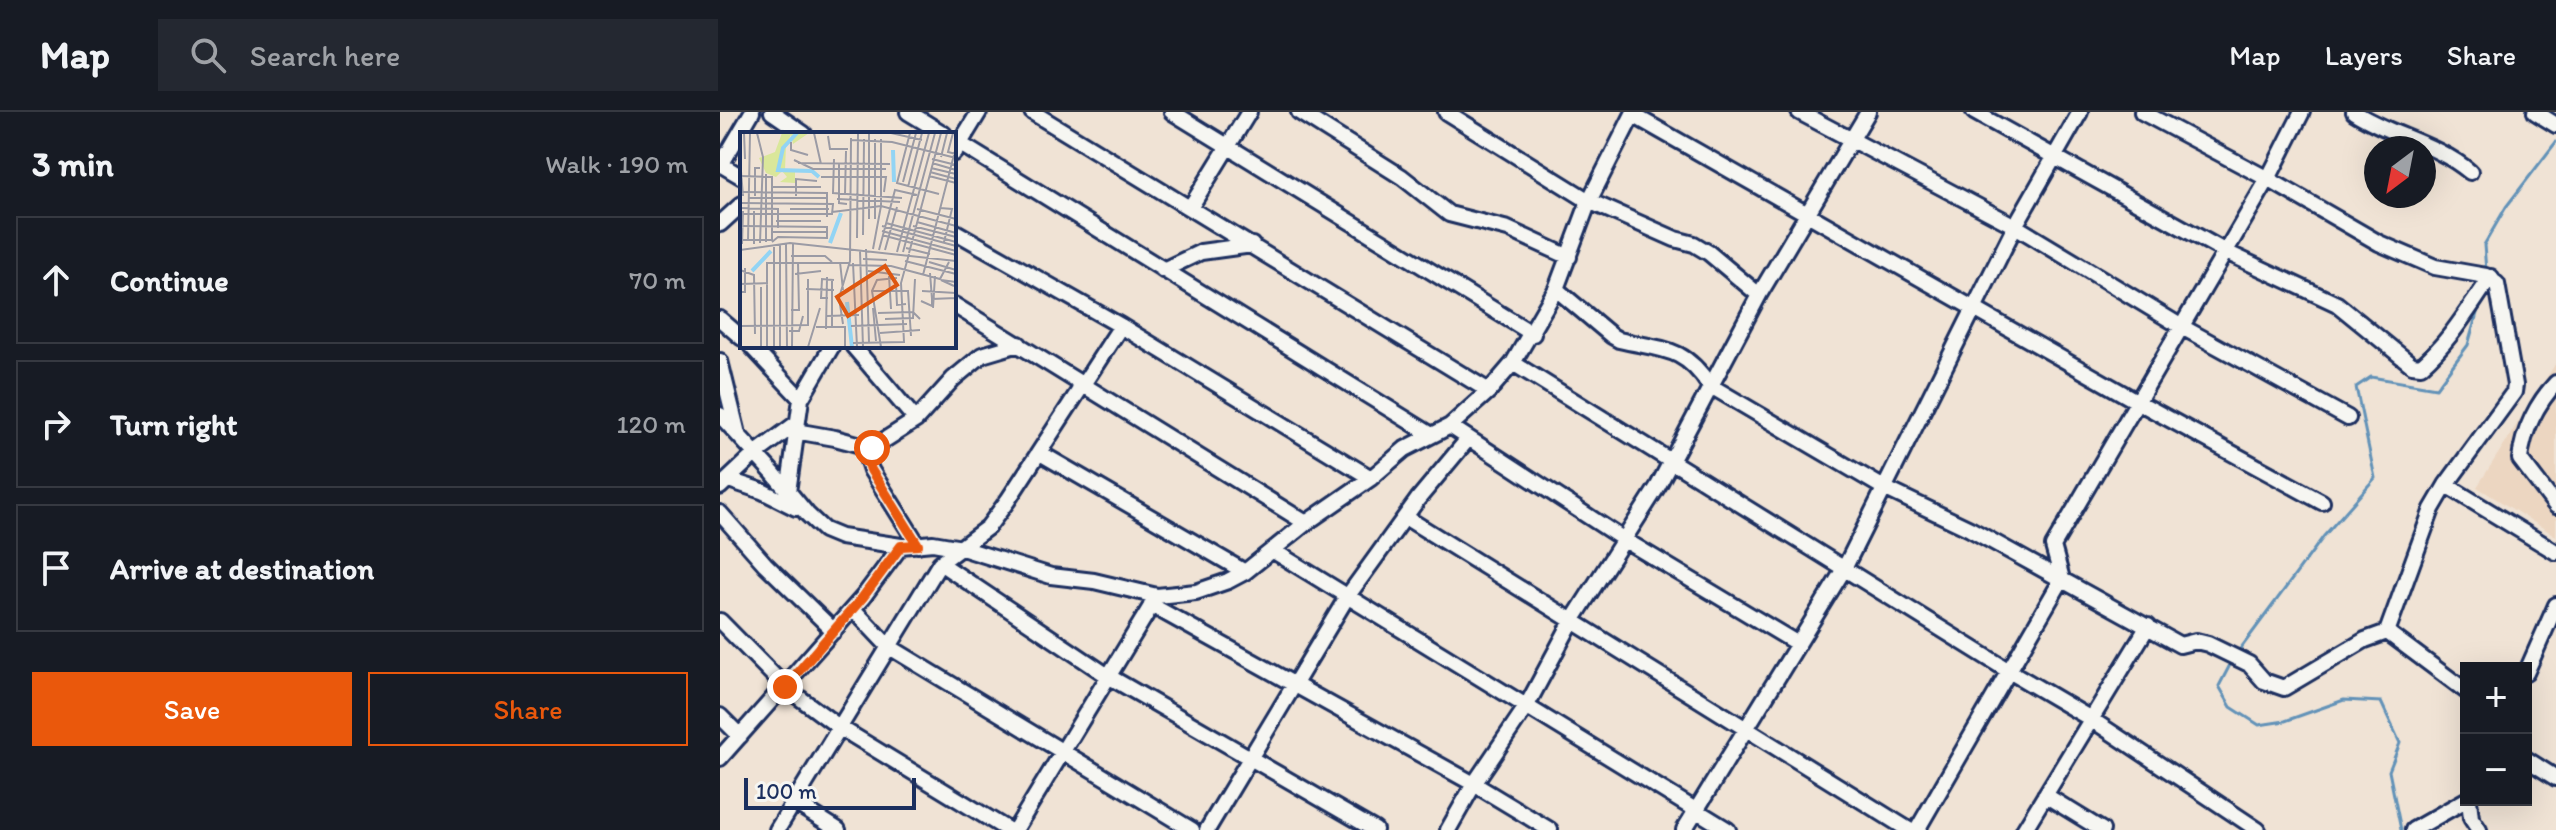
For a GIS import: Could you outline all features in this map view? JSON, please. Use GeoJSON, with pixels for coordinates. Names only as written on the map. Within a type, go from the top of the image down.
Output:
{"type":"FeatureCollection","features":[{"type":"Feature","properties":{"kind":"street"},"geometry":{"type":"LineString","coordinates":[[740,132],[752,112]]}},
{"type":"Feature","properties":{"kind":"street"},"geometry":{"type":"LineString","coordinates":[[772,112],[801,132]]}},
{"type":"Feature","properties":{"kind":"street"},"geometry":{"type":"LineString","coordinates":[[908,112],[941,132]]}},
{"type":"Feature","properties":{"kind":"street"},"geometry":{"type":"LineString","coordinates":[[979,112],[956,145],[1430,434]]}},
{"type":"Feature","properties":{"kind":"street"},"geometry":{"type":"LineString","coordinates":[[1032,112],[1489,391]]}},
{"type":"Feature","properties":{"kind":"street"},"geometry":{"type":"LineString","coordinates":[[1172,112],[1533,334]]}},
{"type":"Feature","properties":{"kind":"street"},"geometry":{"type":"LineString","coordinates":[[1190,208],[1249,112]]}},
{"type":"Feature","properties":{"kind":"street"},"geometry":{"type":"LineString","coordinates":[[1299,112],[1402,177],[1449,214],[1508,229],[1569,257]]}},
{"type":"Feature","properties":{"kind":"street"},"geometry":{"type":"LineString","coordinates":[[1446,112],[1589,201],[1675,239],[1694,244],[1759,295]]}},
{"type":"Feature","properties":{"kind":"street"},"geometry":{"type":"LineString","coordinates":[[1799,112],[2015,226],[2182,327],[2348,418]]}},
{"type":"Feature","properties":{"kind":"street"},"geometry":{"type":"LineString","coordinates":[[1448,830],[1474,784],[1526,707],[1572,621],[1658,486],[1759,295],[1868,112]]}},
{"type":"Feature","properties":{"kind":"street"},"geometry":{"type":"LineString","coordinates":[[1974,112],[2226,252],[2337,304],[2412,365],[2421,366],[2437,352],[2465,318],[2491,277]]}},
{"type":"Feature","properties":{"kind":"street"},"geometry":{"type":"LineString","coordinates":[[1684,830],[1844,569],[2015,226],[2080,112]]}},
{"type":"Feature","properties":{"kind":"street"},"geometry":{"type":"LineString","coordinates":[[1556,289],[1604,331],[1619,340],[1681,355],[1691,361],[1709,385],[1884,488],[1970,529],[2180,645],[2196,641],[2208,644],[2249,664],[2264,681],[2284,688],[2365,640],[2387,632],[2427,523],[2446,485],[2514,392],[2502,299],[2491,277],[2435,267],[2379,243],[2142,112]]}},
{"type":"Feature","properties":{"kind":"street"},"geometry":{"type":"LineString","coordinates":[[1917,830],[2062,579],[2053,546],[2268,179],[2302,112]]}},
{"type":"Feature","properties":{"kind":"street"},"geometry":{"type":"LineString","coordinates":[[2354,112],[2375,126],[2437,150],[2470,172]]}},
{"type":"Feature","properties":{"kind":"street"},"geometry":{"type":"LineString","coordinates":[[2535,112],[2556,125]]}},
{"type":"Feature","properties":{"kind":"street"},"geometry":{"type":"LineString","coordinates":[[1015,830],[1154,600],[1196,592],[1245,572],[1405,449],[1450,426],[1489,391],[1533,334],[1556,289],[1589,201],[1634,113],[1806,215],[2322,502]]}},
{"type":"Feature","properties":{"kind":"street"},"geometry":{"type":"LineString","coordinates":[[740,132],[721,164],[740,176]]}},
{"type":"Feature","properties":{"kind":"street"},"geometry":{"type":"LineString","coordinates":[[720,224],[740,206]]}},
{"type":"Feature","properties":{"kind":"street"},"geometry":{"type":"LineString","coordinates":[[956,232],[1121,326],[1371,478]]}},
{"type":"Feature","properties":{"kind":"street"},"geometry":{"type":"LineString","coordinates":[[1163,270],[1201,252],[1253,245]]}},
{"type":"Feature","properties":{"kind":"street"},"geometry":{"type":"LineString","coordinates":[[956,306],[1306,523]]}},
{"type":"Feature","properties":{"kind":"street"},"geometry":{"type":"LineString","coordinates":[[724,322],[740,336]]}},
{"type":"Feature","properties":{"kind":"street"},"geometry":{"type":"LineString","coordinates":[[777,830],[940,563],[988,527],[1040,453],[1121,326]]}},
{"type":"Feature","properties":{"kind":"street"},"geometry":{"type":"LineString","coordinates":[[918,545],[871,470],[867,458],[872,448],[916,420],[953,379],[982,355],[1019,344]]}},
{"type":"Feature","properties":{"kind":"street"},"geometry":{"type":"LineString","coordinates":[[753,348],[801,399]]}},
{"type":"Feature","properties":{"kind":"street"},"geometry":{"type":"LineString","coordinates":[[788,492],[801,399],[831,348]]}},
{"type":"Feature","properties":{"kind":"street"},"geometry":{"type":"LineString","coordinates":[[855,348],[916,420]]}},
{"type":"Feature","properties":{"kind":"street"},"geometry":{"type":"LineString","coordinates":[[720,361],[737,433]]}},
{"type":"Feature","properties":{"kind":"street"},"geometry":{"type":"LineString","coordinates":[[1513,363],[2091,719],[2258,830]]}},
{"type":"Feature","properties":{"kind":"street"},"geometry":{"type":"LineString","coordinates":[[2556,383],[2545,395],[2522,439],[2520,459],[2556,506]]}},
{"type":"Feature","properties":{"kind":"street"},"geometry":{"type":"LineString","coordinates":[[720,415],[824,530],[841,537],[901,546],[933,543],[962,548],[1051,576],[1094,581],[1154,600],[1550,830]]}},
{"type":"Feature","properties":{"kind":"street"},"geometry":{"type":"LineString","coordinates":[[1450,426],[1623,539],[1798,644]]}},
{"type":"Feature","properties":{"kind":"street"},"geometry":{"type":"LineString","coordinates":[[724,483],[755,454],[796,427],[872,448]]}},
{"type":"Feature","properties":{"kind":"street"},"geometry":{"type":"LineString","coordinates":[[1207,830],[1347,597],[1405,517],[1468,439]]}},
{"type":"Feature","properties":{"kind":"street"},"geometry":{"type":"LineString","coordinates":[[1040,453],[1245,572]]}},
{"type":"Feature","properties":{"kind":"street"},"geometry":{"type":"LineString","coordinates":[[724,483],[782,500],[807,514]]}},
{"type":"Feature","properties":{"kind":"street"},"geometry":{"type":"LineString","coordinates":[[2446,485],[2556,552]]}},
{"type":"Feature","properties":{"kind":"street"},"geometry":{"type":"LineString","coordinates":[[720,513],[765,564],[834,631]]}},
{"type":"Feature","properties":{"kind":"street"},"geometry":{"type":"LineString","coordinates":[[1405,517],[1909,830]]}},
{"type":"Feature","properties":{"kind":"street"},"geometry":{"type":"LineString","coordinates":[[720,758],[853,609],[901,546]]}},
{"type":"Feature","properties":{"kind":"street"},"geometry":{"type":"LineString","coordinates":[[1272,550],[1728,830]]}},
{"type":"Feature","properties":{"kind":"street"},"geometry":{"type":"LineString","coordinates":[[940,563],[1108,676],[1375,830]]}},
{"type":"Feature","properties":{"kind":"street"},"geometry":{"type":"LineString","coordinates":[[2531,662],[2556,605]]}},
{"type":"Feature","properties":{"kind":"street"},"geometry":{"type":"LineString","coordinates":[[853,609],[888,646],[1192,830]]}},
{"type":"Feature","properties":{"kind":"street"},"geometry":{"type":"LineString","coordinates":[[720,621],[785,687],[839,727],[1008,830]]}},
{"type":"Feature","properties":{"kind":"street"},"geometry":{"type":"LineString","coordinates":[[2024,830],[2148,626]]}},
{"type":"Feature","properties":{"kind":"street"},"geometry":{"type":"LineString","coordinates":[[2387,632],[2460,687]]}},
{"type":"Feature","properties":{"kind":"street"},"geometry":{"type":"LineString","coordinates":[[720,716],[740,736]]}},
{"type":"Feature","properties":{"kind":"street"},"geometry":{"type":"LineString","coordinates":[[2532,763],[2556,778]]}},
{"type":"Feature","properties":{"kind":"street"},"geometry":{"type":"LineString","coordinates":[[2045,795],[2102,830]]}},
{"type":"Feature","properties":{"kind":"street"},"geometry":{"type":"LineString","coordinates":[[794,802],[838,830]]}},
{"type":"Feature","properties":{"kind":"street"},"geometry":{"type":"LineString","coordinates":[[2415,829],[2460,804]]}},
{"type":"Feature","properties":{"kind":"street"},"geometry":{"type":"LineString","coordinates":[[2469,806],[2471,818],[2479,830]]}},
{"type":"Feature","properties":{"kind":"shaded area"},"geometry":{"type":"Polygon","coordinates":[[[2556,363],[2556,536],[2477,487],[2556,363]]]}},
{"type":"Feature","properties":{"kind":"waterway"},"geometry":{"type":"LineString","coordinates":[[2486,271],[2484,245],[2506,207],[2556,142]]}},
{"type":"Feature","properties":{"kind":"waterway"},"geometry":{"type":"LineString","coordinates":[[2238,652],[2324,536],[2375,478],[2356,387],[2371,377],[2436,388],[2468,345],[2479,306]]}},
{"type":"Feature","properties":{"kind":"waterway"},"geometry":{"type":"LineString","coordinates":[[2232,661],[2219,686],[2231,707],[2259,725],[2285,721],[2344,700],[2381,702],[2400,743],[2389,771],[2401,830]]}},
{"type":"Feature","properties":{"kind":"route"},"geometry":{"type":"LineString","coordinates":[[785,687],[863,597],[901,546],[918,545],[871,470],[867,458],[872,448]]}}]}
